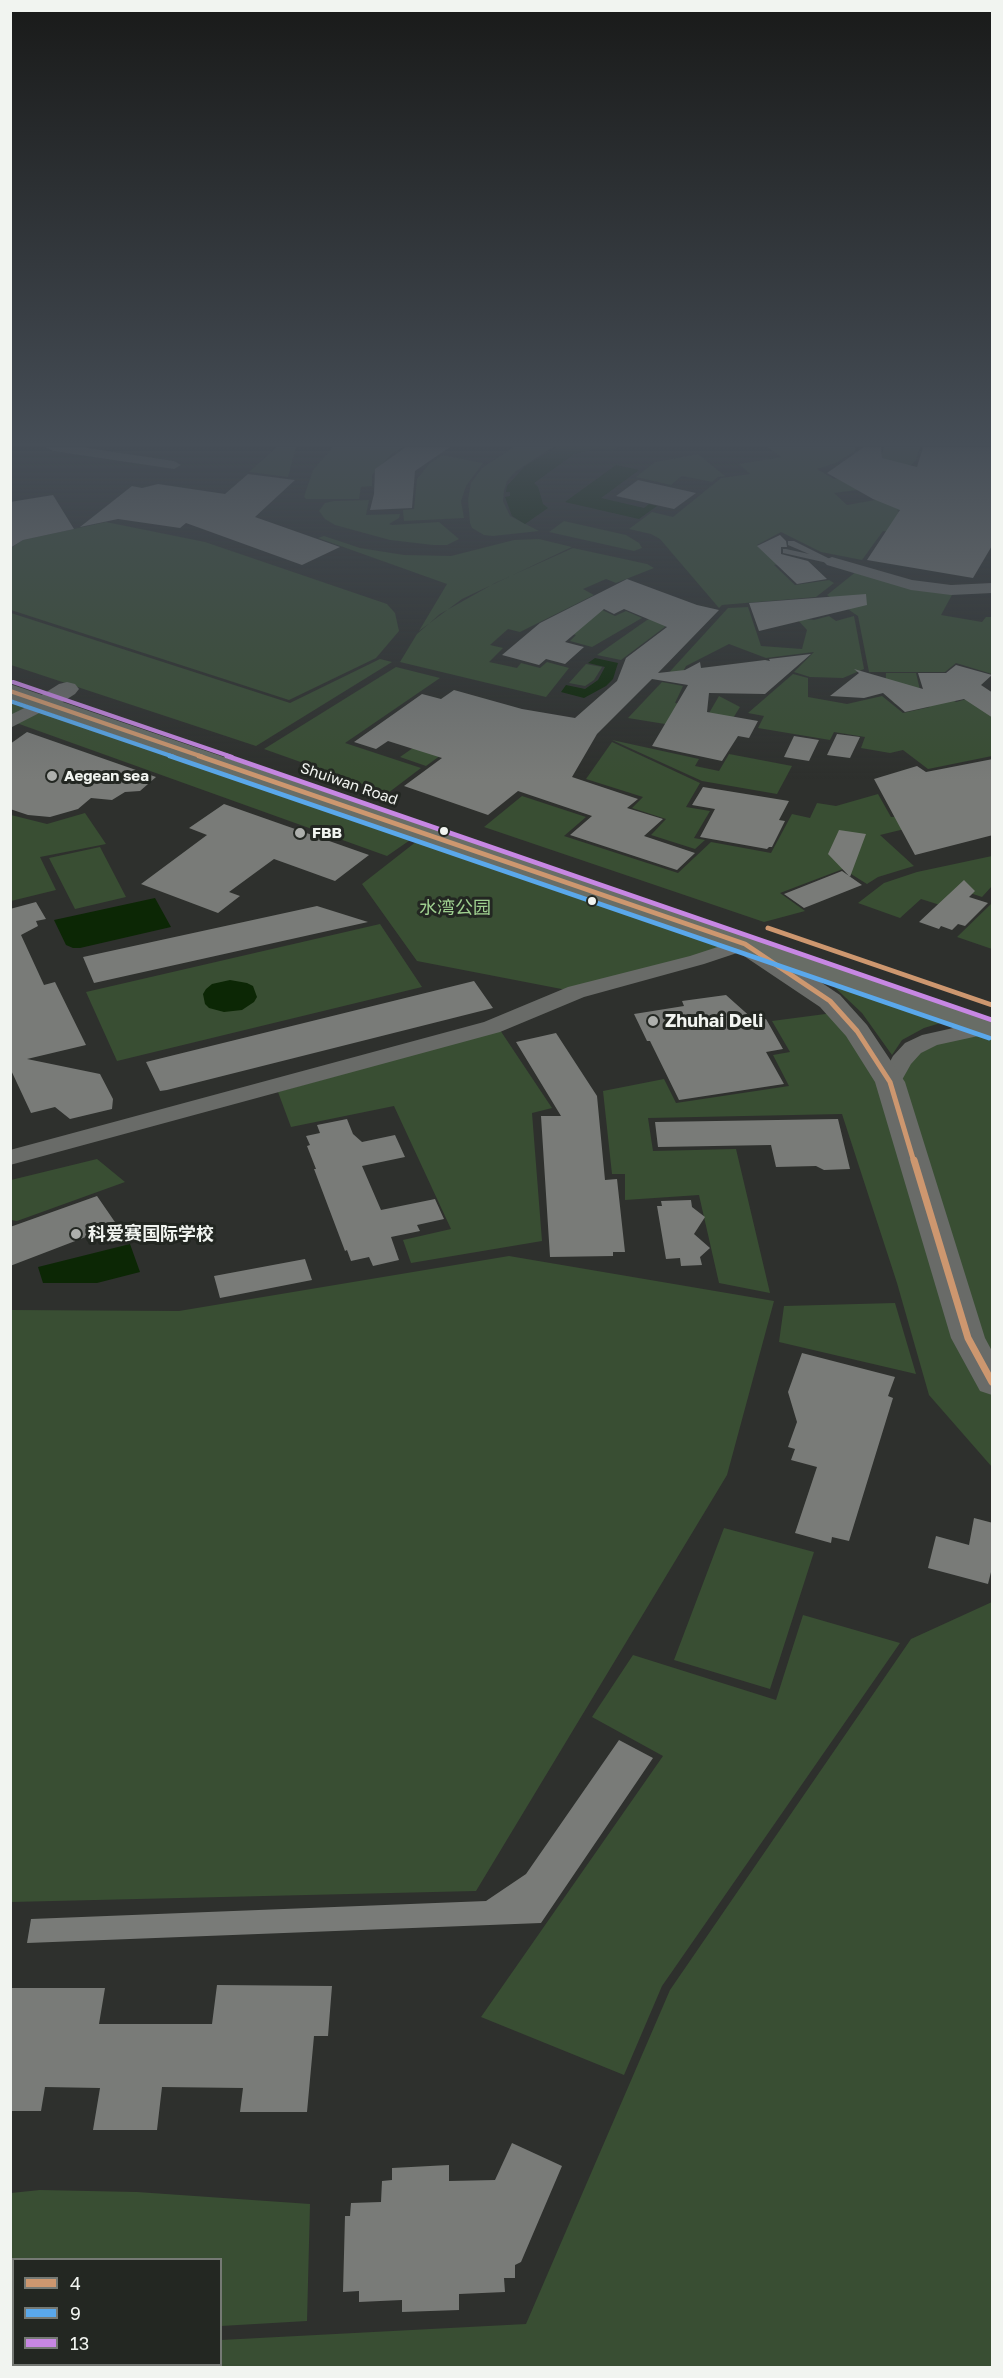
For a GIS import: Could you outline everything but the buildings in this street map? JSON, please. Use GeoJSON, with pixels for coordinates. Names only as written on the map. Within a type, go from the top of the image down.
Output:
{"type":"FeatureCollection","features":[{"type":"Feature","properties":{"kind":"main road","name":"Shuiwan Road"},"geometry":{"type":"LineString","coordinates":[[10,670],[273,757],[506,839],[991,1020]]}},
{"type":"Feature","properties":{"kind":"main road"},"geometry":{"type":"LineString","coordinates":[[45,703],[67,689]]}},
{"type":"Feature","properties":{"kind":"main road","name":"Shuiwan Road"},"geometry":{"type":"LineString","coordinates":[[10,691],[745,944],[991,1020]]}},
{"type":"Feature","properties":{"kind":"street"},"geometry":{"type":"LineString","coordinates":[[832,561],[911,585],[951,590],[993,588]]}},
{"type":"Feature","properties":{"kind":"street"},"geometry":{"type":"LineString","coordinates":[[10,723],[45,703]]}},
{"type":"Feature","properties":{"kind":"street"},"geometry":{"type":"LineString","coordinates":[[10,1158],[492,1027],[576,992],[697,960],[745,944]]}},
{"type":"Feature","properties":{"kind":"street","name":"Shuiwan Road"},"geometry":{"type":"LineString","coordinates":[[745,944],[830,1001],[858,1031],[890,1082],[969,1338],[993,1382]]}},
{"type":"Feature","properties":{"kind":"street"},"geometry":{"type":"LineString","coordinates":[[890,1082],[901,1061],[913,1048],[991,1020]]}},
{"type":"Feature","properties":{"kind":"lane"},"geometry":{"type":"LineString","coordinates":[[819,558],[832,561]]}},
{"type":"Feature","properties":{"kind":"lane"},"geometry":{"type":"LineString","coordinates":[[825,558],[832,561]]}},
{"type":"Feature","properties":{"kind":"green space"},"geometry":{"type":"Polygon","coordinates":[[[11,558],[252,558],[387,604],[395,613],[399,631],[376,658],[289,700],[11,610],[11,558]]]}},
{"type":"Feature","properties":{"kind":"green space"},"geometry":{"type":"Polygon","coordinates":[[[374,558],[549,558],[462,599],[419,631],[447,584],[374,558]]]}},
{"type":"Feature","properties":{"kind":"green space"},"geometry":{"type":"Polygon","coordinates":[[[551,558],[619,558],[647,564],[654,568],[616,583],[606,579],[583,589],[594,595],[520,632],[508,629],[490,645],[503,648],[489,662],[517,668],[521,663],[540,668],[547,662],[569,668],[546,697],[400,662],[417,634],[440,614],[495,583],[551,558]]]}},
{"type":"Feature","properties":{"kind":"green space"},"geometry":{"type":"Polygon","coordinates":[[[676,558],[790,558],[798,561],[774,565],[795,585],[829,580],[834,583],[816,597],[722,605],[719,608],[676,558]]]}},
{"type":"Feature","properties":{"kind":"green space"},"geometry":{"type":"Polygon","coordinates":[[[857,571],[953,593],[941,615],[982,622],[986,617],[992,617],[992,674],[956,663],[945,672],[869,672],[858,616],[827,595],[857,571]]]}},
{"type":"Feature","properties":{"kind":"green space"},"geometry":{"type":"Polygon","coordinates":[[[689,603],[694,605],[621,660],[597,655],[647,620],[689,603]]]}},
{"type":"Feature","properties":{"kind":"green space"},"geometry":{"type":"Polygon","coordinates":[[[575,605],[594,612],[600,609],[615,616],[626,611],[642,618],[592,647],[570,641],[576,635],[547,622],[575,605]]]}},
{"type":"Feature","properties":{"kind":"green space"},"geometry":{"type":"Polygon","coordinates":[[[748,607],[761,646],[802,649],[807,630],[796,618],[814,620],[829,616],[836,621],[854,616],[864,669],[843,678],[810,677],[794,672],[814,652],[766,658],[729,644],[686,666],[678,681],[664,678],[728,608],[748,607]]]}},
{"type":"Feature","properties":{"kind":"green space"},"geometry":{"type":"Polygon","coordinates":[[[11,613],[290,703],[380,659],[392,662],[256,746],[11,665],[11,613]]]}},
{"type":"Feature","properties":{"kind":"green space"},"geometry":{"type":"Polygon","coordinates":[[[586,664],[602,667],[594,680],[585,686],[569,683],[586,664]]]}},
{"type":"Feature","properties":{"kind":"green space"},"geometry":{"type":"Polygon","coordinates":[[[396,667],[440,678],[345,743],[421,768],[388,793],[264,749],[396,667]]]}},
{"type":"Feature","properties":{"kind":"green space"},"geometry":{"type":"Polygon","coordinates":[[[886,673],[916,673],[921,694],[945,694],[956,702],[992,692],[992,756],[928,769],[903,750],[890,753],[861,748],[865,737],[834,732],[830,740],[758,728],[764,716],[748,713],[793,674],[808,678],[808,697],[847,704],[882,696],[903,713],[930,707],[920,699],[895,704],[885,693],[886,673]]]}},
{"type":"Feature","properties":{"kind":"green space"},"geometry":{"type":"Polygon","coordinates":[[[662,682],[683,686],[675,703],[683,704],[705,720],[719,696],[740,707],[730,723],[733,735],[628,718],[662,682]]]}},
{"type":"Feature","properties":{"kind":"green space"},"geometry":{"type":"Polygon","coordinates":[[[10,694],[416,836],[387,856],[11,721],[10,694]]]}},
{"type":"Feature","properties":{"kind":"green space"},"geometry":{"type":"Polygon","coordinates":[[[456,718],[481,726],[426,766],[400,757],[456,718]]]}},
{"type":"Feature","properties":{"kind":"green space"},"geometry":{"type":"Polygon","coordinates":[[[612,740],[699,759],[695,766],[719,771],[729,754],[792,766],[777,794],[702,781],[612,740]]]}},
{"type":"Feature","properties":{"kind":"green space"},"geometry":{"type":"Polygon","coordinates":[[[612,742],[700,783],[686,807],[710,811],[694,838],[705,840],[695,849],[651,835],[666,819],[632,808],[643,797],[586,779],[612,742]]]}},
{"type":"Feature","properties":{"kind":"green space"},"geometry":{"type":"Polygon","coordinates":[[[878,794],[891,817],[974,812],[880,835],[914,866],[878,877],[867,884],[843,869],[780,893],[805,911],[764,922],[484,827],[522,796],[586,817],[564,836],[678,873],[711,842],[771,853],[792,814],[810,818],[817,803],[836,806],[878,794]]]}},
{"type":"Feature","properties":{"kind":"green space"},"geometry":{"type":"Polygon","coordinates":[[[85,813],[106,844],[40,857],[56,890],[11,901],[11,815],[47,824],[85,813]]]}},
{"type":"Feature","properties":{"kind":"green space","name":"水湾公园"},"geometry":{"type":"Polygon","coordinates":[[[426,834],[745,944],[577,992],[417,961],[362,884],[426,834]]]}},
{"type":"Feature","properties":{"kind":"green space"},"geometry":{"type":"Polygon","coordinates":[[[100,847],[126,897],[75,909],[49,858],[100,847]]]}},
{"type":"Feature","properties":{"kind":"green space"},"geometry":{"type":"Polygon","coordinates":[[[992,856],[992,886],[982,897],[958,889],[940,905],[921,899],[900,918],[858,903],[884,883],[917,872],[992,856]]]}},
{"type":"Feature","properties":{"kind":"green space"},"geometry":{"type":"Polygon","coordinates":[[[992,903],[992,949],[957,937],[992,903]]]}},
{"type":"Feature","properties":{"kind":"green space"},"geometry":{"type":"Polygon","coordinates":[[[380,924],[422,987],[117,1061],[86,992],[380,924]]]}},
{"type":"Feature","properties":{"kind":"green space"},"geometry":{"type":"Polygon","coordinates":[[[829,982],[947,1021],[924,1028],[902,1040],[892,1055],[862,1013],[829,982]]]}},
{"type":"Feature","properties":{"kind":"green space"},"geometry":{"type":"Polygon","coordinates":[[[833,1013],[884,1083],[963,1337],[992,1395],[992,1467],[929,1395],[897,1283],[842,1114],[648,1118],[653,1151],[736,1149],[770,1293],[719,1283],[699,1195],[625,1200],[625,1174],[612,1174],[603,1091],[664,1079],[676,1103],[789,1086],[773,1055],[790,1052],[772,1021],[833,1013]]]}},
{"type":"Feature","properties":{"kind":"green space"},"geometry":{"type":"Polygon","coordinates":[[[992,1029],[992,1381],[969,1338],[890,1082],[914,1048],[992,1029]]]}},
{"type":"Feature","properties":{"kind":"green space"},"geometry":{"type":"Polygon","coordinates":[[[500,1030],[552,1108],[532,1113],[542,1241],[411,1263],[403,1240],[451,1229],[394,1106],[291,1127],[278,1092],[500,1030]]]}},
{"type":"Feature","properties":{"kind":"green space"},"geometry":{"type":"Polygon","coordinates":[[[97,1159],[125,1182],[17,1221],[11,1220],[11,1180],[97,1159]]]}},
{"type":"Feature","properties":{"kind":"green space"},"geometry":{"type":"Polygon","coordinates":[[[509,1256],[774,1301],[727,1475],[476,1891],[11,1902],[11,1310],[179,1311],[509,1256]]]}},
{"type":"Feature","properties":{"kind":"green space"},"geometry":{"type":"Polygon","coordinates":[[[895,1303],[916,1374],[779,1342],[784,1306],[895,1303]]]}},
{"type":"Feature","properties":{"kind":"green space"},"geometry":{"type":"Polygon","coordinates":[[[724,1528],[814,1552],[770,1689],[674,1660],[724,1528]]]}},
{"type":"Feature","properties":{"kind":"green space"},"geometry":{"type":"Polygon","coordinates":[[[992,1602],[992,2367],[11,2367],[11,2351],[12,2366],[222,2366],[222,2340],[526,2324],[670,1990],[911,1639],[992,1602]]]}},
{"type":"Feature","properties":{"kind":"green space"},"geometry":{"type":"Polygon","coordinates":[[[803,1615],[900,1643],[662,1986],[624,2075],[481,2017],[663,1756],[592,1717],[633,1655],[776,1700],[803,1615]]]}},
{"type":"Feature","properties":{"kind":"green space"},"geometry":{"type":"Polygon","coordinates":[[[40,2190],[137,2192],[310,2204],[307,2321],[222,2326],[222,2258],[12,2258],[11,2336],[11,2193],[40,2190]]]}},
{"type":"Feature","properties":{"kind":"shaded area"},"geometry":{"type":"Polygon","coordinates":[[[595,658],[618,663],[613,679],[606,686],[584,698],[561,692],[566,685],[585,689],[598,680],[605,667],[588,663],[595,658]]]}},
{"type":"Feature","properties":{"kind":"shaded area"},"geometry":{"type":"Polygon","coordinates":[[[155,898],[171,927],[73,948],[66,945],[54,920],[155,898]]]}},
{"type":"Feature","properties":{"kind":"shaded area"},"geometry":{"type":"Polygon","coordinates":[[[230,980],[253,986],[257,997],[254,1002],[242,1010],[224,1012],[209,1008],[205,1004],[203,994],[206,989],[212,984],[230,980]]]}},
{"type":"Feature","properties":{"kind":"shaded area"},"geometry":{"type":"Polygon","coordinates":[[[130,1244],[140,1272],[97,1283],[43,1283],[38,1267],[130,1244]]]}},
{"type":"Feature","properties":{"kind":"transit line","name":"13"},"geometry":{"type":"LineString","coordinates":[[13,682],[992,1020]]}},
{"type":"Feature","properties":{"kind":"transit line","name":"4"},"geometry":{"type":"LineString","coordinates":[[10,691],[745,944],[801,980],[830,1001],[857,1031],[890,1082],[968,1338],[992,1382]]}},
{"type":"Feature","properties":{"kind":"transit line","name":"9"},"geometry":{"type":"LineString","coordinates":[[10,701],[989,1038]]}},
{"type":"Feature","properties":{"kind":"transit line","name":"4"},"geometry":{"type":"LineString","coordinates":[[768,928],[992,1005]]}},
{"type":"Feature","properties":{"kind":"place","name":"Aegean sea"},"geometry":{"type":"Point","coordinates":[52,776]}},
{"type":"Feature","properties":{"kind":"place","name":"FBB"},"geometry":{"type":"Point","coordinates":[300,833]}},
{"type":"Feature","properties":{"kind":"place","name":"Zhuhai Deli"},"geometry":{"type":"Point","coordinates":[653,1021]}},
{"type":"Feature","properties":{"kind":"place","name":"科爱赛国际学校"},"geometry":{"type":"Point","coordinates":[76,1234]}}]}
